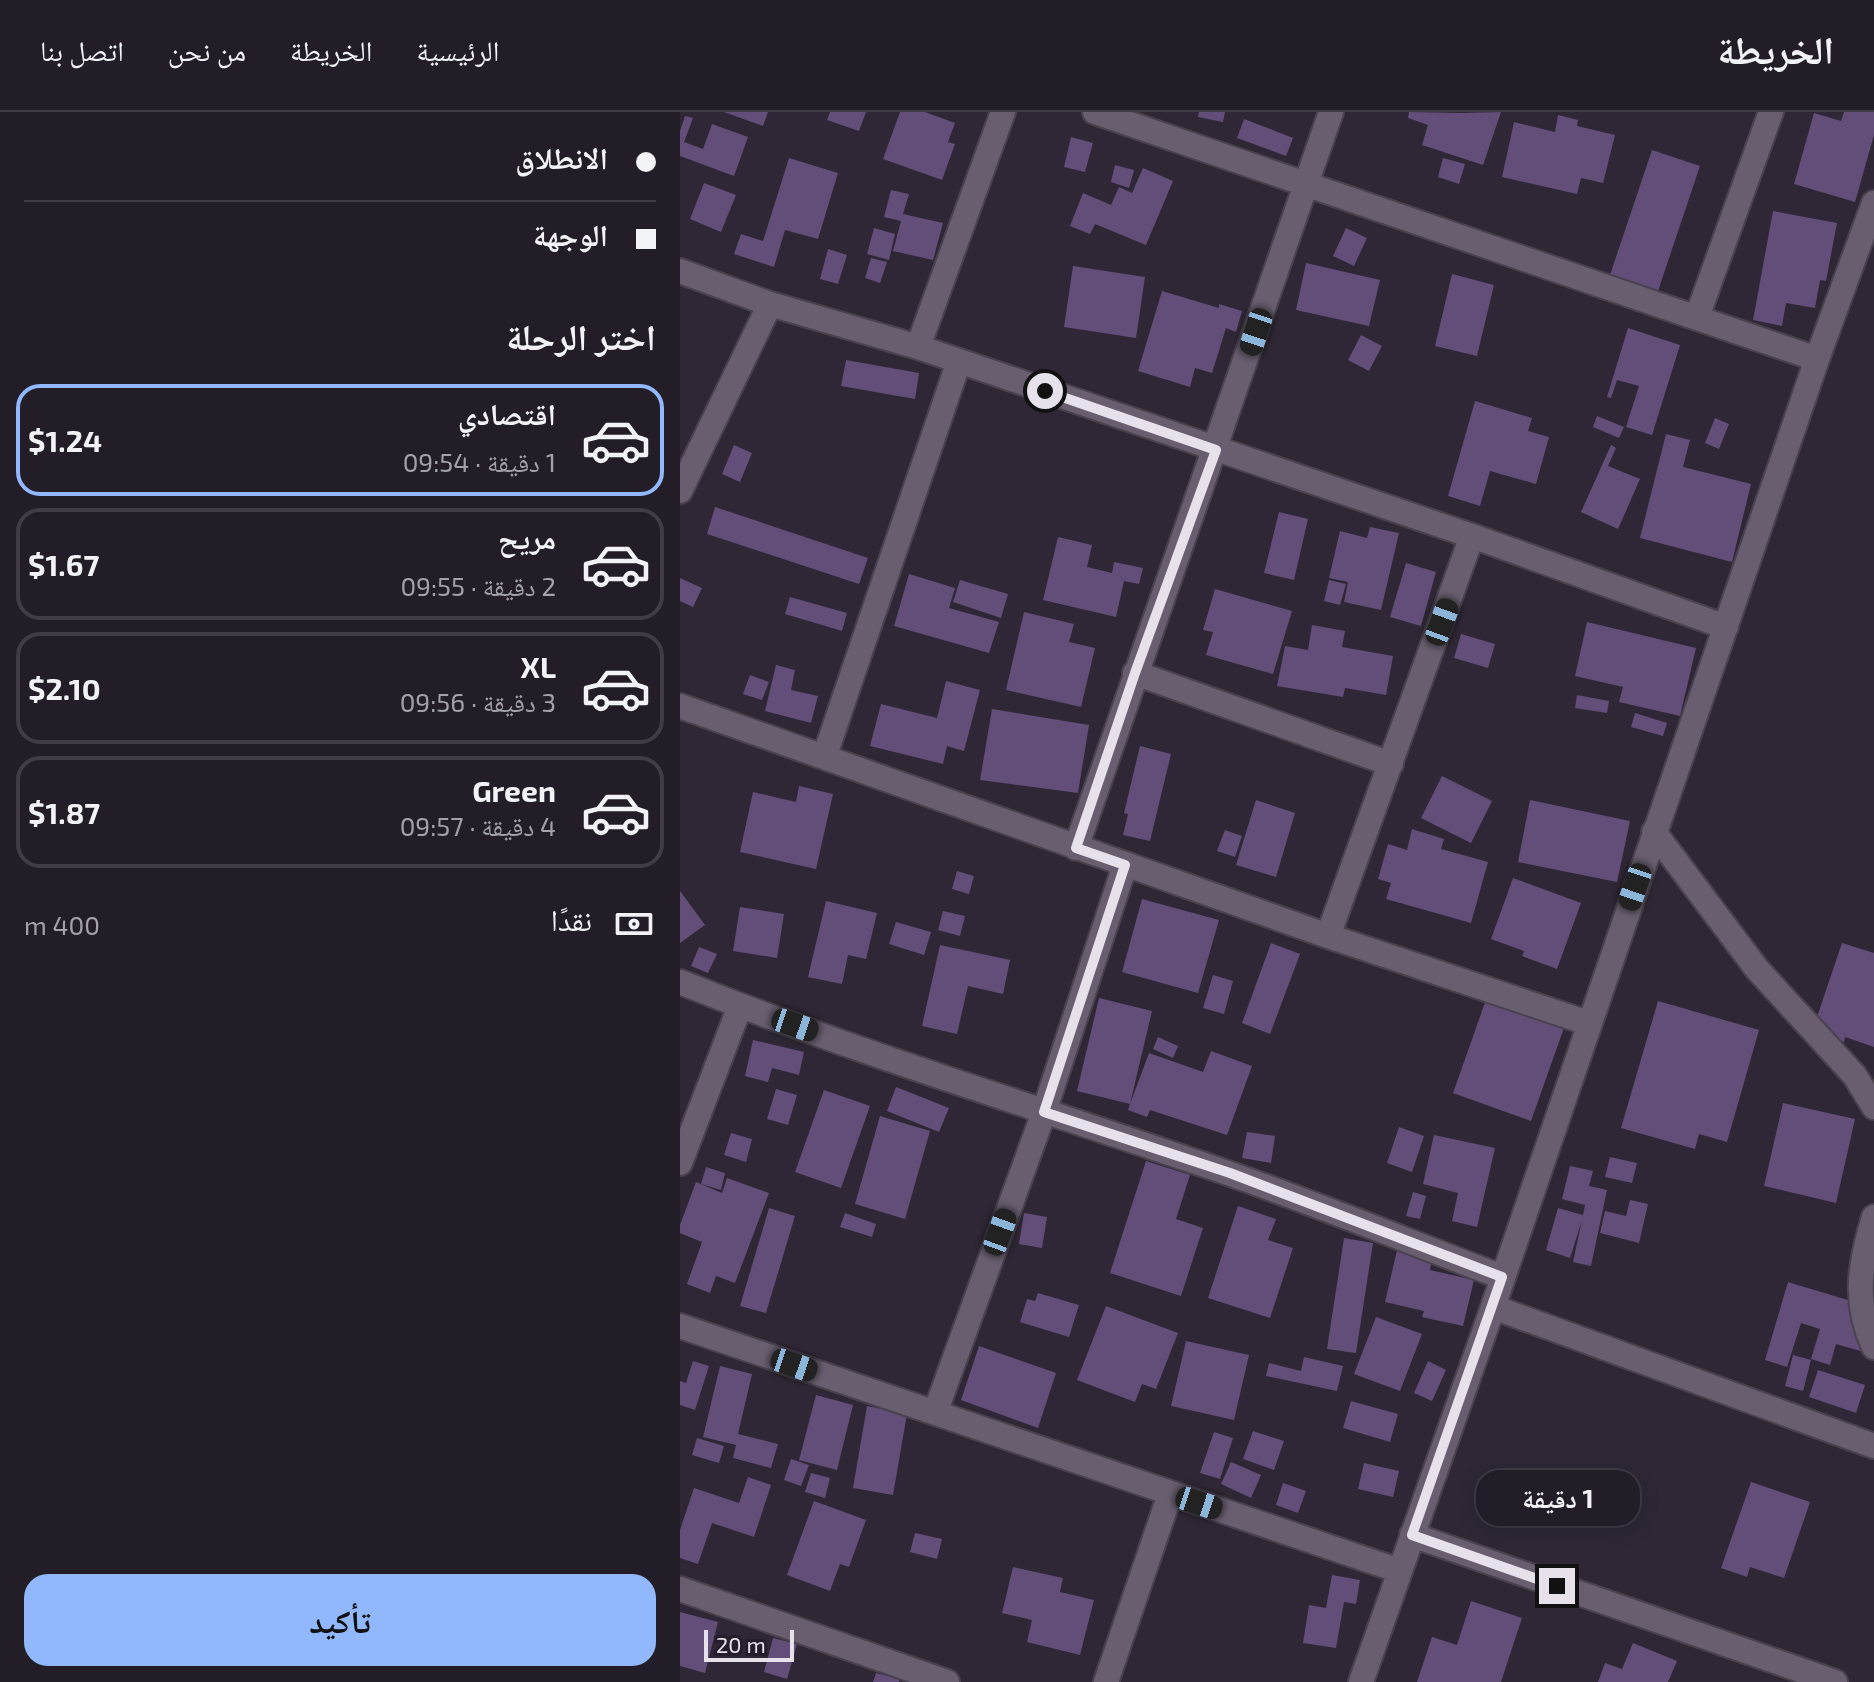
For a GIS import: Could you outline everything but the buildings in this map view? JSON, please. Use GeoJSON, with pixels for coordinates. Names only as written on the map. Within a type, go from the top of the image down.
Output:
{"type":"FeatureCollection","features":[{"type":"Feature","properties":{"kind":"street"},"geometry":{"type":"LineString","coordinates":[[918,347],[1003,112]]}},
{"type":"Feature","properties":{"kind":"street"},"geometry":{"type":"LineString","coordinates":[[1095,112],[1817,359]]}},
{"type":"Feature","properties":{"kind":"street"},"geometry":{"type":"LineString","coordinates":[[1076,848],[1331,112]]}},
{"type":"Feature","properties":{"kind":"street"},"geometry":{"type":"LineString","coordinates":[[1697,317],[1771,112]]}},
{"type":"Feature","properties":{"kind":"street"},"geometry":{"type":"LineString","coordinates":[[1361,1682],[1493,1307],[1817,359],[1874,203]]}},
{"type":"Feature","properties":{"kind":"street"},"geometry":{"type":"LineString","coordinates":[[680,271],[770,304],[918,347],[1472,536],[1726,627]]}},
{"type":"Feature","properties":{"kind":"street"},"geometry":{"type":"LineString","coordinates":[[680,491],[770,304]]}},
{"type":"Feature","properties":{"kind":"street"},"geometry":{"type":"LineString","coordinates":[[825,755],[959,361]]}},
{"type":"Feature","properties":{"kind":"street"},"geometry":{"type":"LineString","coordinates":[[1328,936],[1472,536]]}},
{"type":"Feature","properties":{"kind":"street"},"geometry":{"type":"LineString","coordinates":[[1135,673],[1391,764]]}},
{"type":"Feature","properties":{"kind":"street"},"geometry":{"type":"LineString","coordinates":[[680,706],[1328,936],[1588,1023]]}},
{"type":"Feature","properties":{"kind":"street"},"geometry":{"type":"LineString","coordinates":[[1654,832],[1757,969],[1855,1076],[1874,1107]]}},
{"type":"Feature","properties":{"kind":"street"},"geometry":{"type":"LineString","coordinates":[[935,1413],[1044,1112],[1125,865]]}},
{"type":"Feature","properties":{"kind":"street"},"geometry":{"type":"LineString","coordinates":[[680,982],[740,1006],[1044,1112],[1230,1173],[1502,1277]]}},
{"type":"Feature","properties":{"kind":"street"},"geometry":{"type":"LineString","coordinates":[[680,1163],[740,1006]]}},
{"type":"Feature","properties":{"kind":"street"},"geometry":{"type":"LineString","coordinates":[[1874,1217],[1859,1289],[1867,1331],[1874,1347]]}},
{"type":"Feature","properties":{"kind":"street"},"geometry":{"type":"LineString","coordinates":[[1493,1307],[1874,1446]]}},
{"type":"Feature","properties":{"kind":"street"},"geometry":{"type":"LineString","coordinates":[[680,1326],[1400,1571]]}},
{"type":"Feature","properties":{"kind":"street"},"geometry":{"type":"LineString","coordinates":[[1106,1682],[1170,1494]]}},
{"type":"Feature","properties":{"kind":"street"},"geometry":{"type":"LineString","coordinates":[[1412,1535],[1786,1674],[1835,1682]]}},
{"type":"Feature","properties":{"kind":"street"},"geometry":{"type":"LineString","coordinates":[[680,1589],[908,1676],[947,1682]]}},
{"type":"Feature","properties":{"kind":"route"},"geometry":{"type":"LineString","coordinates":[[1045,391],[1216,450],[1135,673],[1076,848],[1125,865],[1044,1112],[1230,1173],[1502,1277],[1412,1535],[1557,1586]]}}]}
